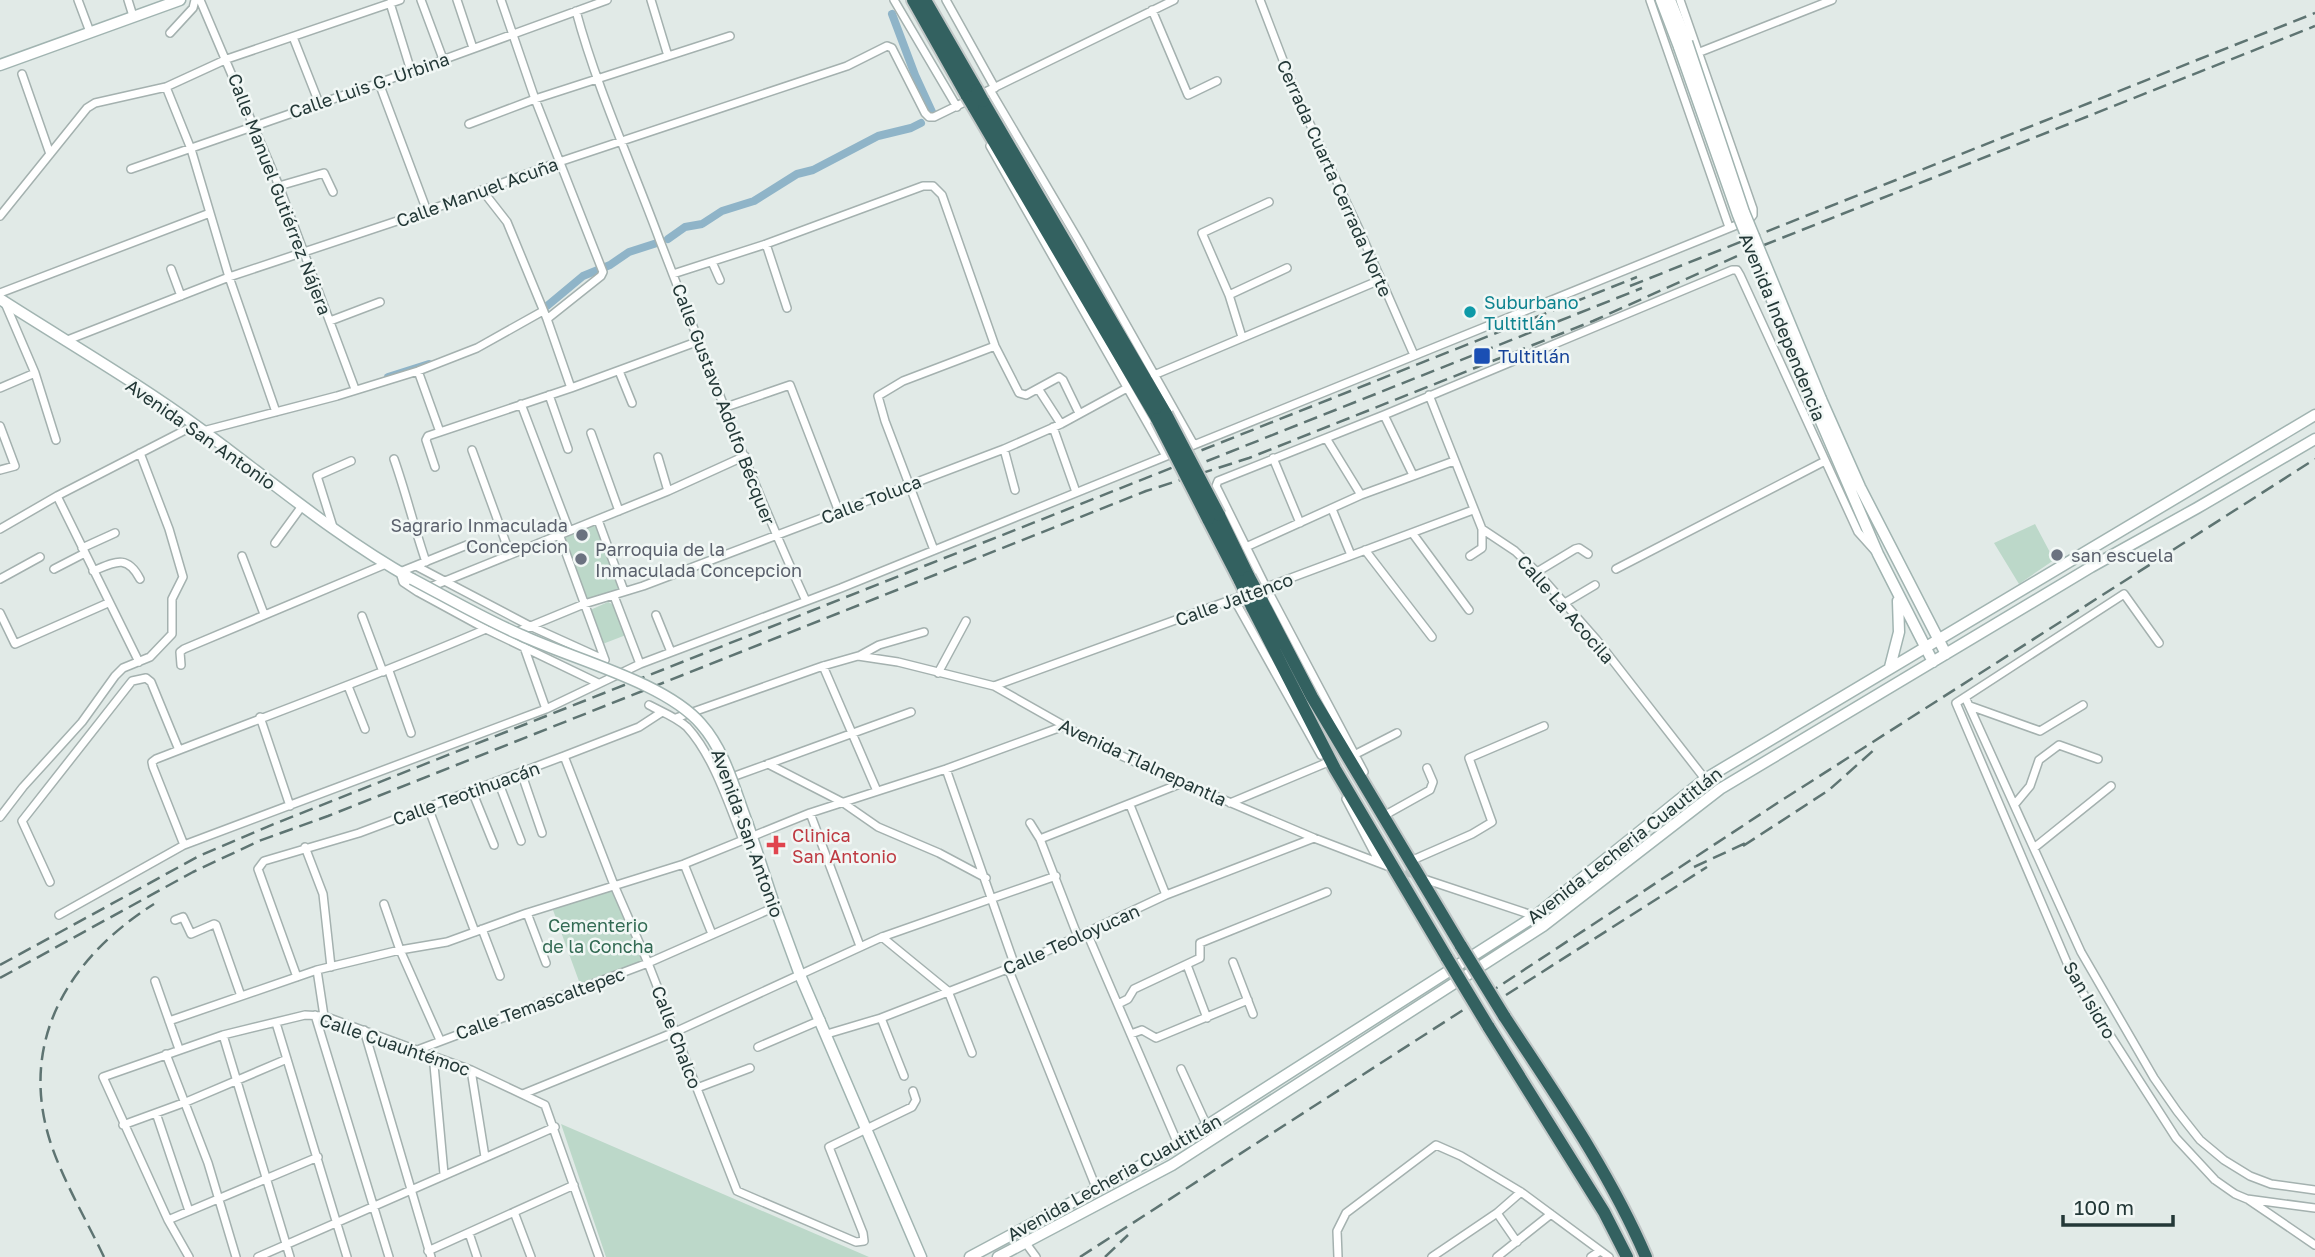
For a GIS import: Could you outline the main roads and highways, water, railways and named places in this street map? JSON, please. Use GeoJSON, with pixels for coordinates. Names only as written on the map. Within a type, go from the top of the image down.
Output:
{"type":"FeatureCollection","features":[{"type":"Feature","properties":{"kind":"highway"},"geometry":{"type":"LineString","coordinates":[[913,0],[978,96]]}},
{"type":"Feature","properties":{"kind":"highway"},"geometry":{"type":"LineString","coordinates":[[925,0],[1161,417],[1214,517],[1335,769],[1488,1026],[1597,1200],[1627,1257]]}},
{"type":"Feature","properties":{"kind":"highway"},"geometry":{"type":"LineString","coordinates":[[1257,604],[1461,946],[1596,1159],[1621,1203],[1646,1257]]}},
{"type":"Feature","properties":{"kind":"main road"},"geometry":{"type":"LineString","coordinates":[[0,65],[180,0]]}},
{"type":"Feature","properties":{"kind":"main road","name":"Avenida Independencia"},"geometry":{"type":"LineString","coordinates":[[1661,0],[1683,45]]}},
{"type":"Feature","properties":{"kind":"main road","name":"Avenida Independencia"},"geometry":{"type":"LineString","coordinates":[[1670,0],[1683,45],[1744,212],[1817,401],[1878,554],[1924,647]]}},
{"type":"Feature","properties":{"kind":"main road","name":"Avenida San Antonio"},"geometry":{"type":"LineString","coordinates":[[2,298],[199,428],[302,506],[386,564],[520,635],[634,681],[672,700],[699,721],[716,745],[748,825],[747,838],[800,975],[920,1257]]}},
{"type":"Feature","properties":{"kind":"main road","name":"Avenida Independencia"},"geometry":{"type":"LineString","coordinates":[[1817,401],[1937,639]]}},
{"type":"Feature","properties":{"kind":"main road","name":"Avenida Lecheria Cuautitlán"},"geometry":{"type":"LineString","coordinates":[[970,1257],[1178,1144],[1535,916],[1705,779],[2315,415]]}},
{"type":"Feature","properties":{"kind":"main road","name":"Avenida Lecheria Cuautitlán"},"geometry":{"type":"LineString","coordinates":[[998,1257],[1172,1165],[1543,926],[1720,789],[2091,567],[2315,439]]}},
{"type":"Feature","properties":{"kind":"main road"},"geometry":{"type":"LineString","coordinates":[[1890,667],[1899,632],[1897,594]]}},
{"type":"Feature","properties":{"kind":"main road"},"geometry":{"type":"LineString","coordinates":[[1937,639],[1946,654]]}},
{"type":"Feature","properties":{"kind":"main road"},"geometry":{"type":"LineString","coordinates":[[1924,647],[1933,662]]}},
{"type":"Feature","properties":{"kind":"waterway"},"geometry":{"type":"LineString","coordinates":[[892,14],[932,112]]}},
{"type":"Feature","properties":{"kind":"waterway"},"geometry":{"type":"LineString","coordinates":[[668,239],[685,227],[702,224],[722,211],[754,201],[797,174],[813,170],[878,136],[921,123]]}},
{"type":"Feature","properties":{"kind":"waterway"},"geometry":{"type":"LineString","coordinates":[[547,306],[583,276],[610,265],[629,252],[657,243]]}},
{"type":"Feature","properties":{"kind":"waterway"},"geometry":{"type":"LineString","coordinates":[[388,377],[429,364]]}},
{"type":"Feature","properties":{"kind":"tunnel"},"geometry":{"type":"LineString","coordinates":[[1395,869],[1420,877]]}},
{"type":"Feature","properties":{"kind":"railway"},"geometry":{"type":"LineString","coordinates":[[1630,286],[2315,13]]}},
{"type":"Feature","properties":{"kind":"railway"},"geometry":{"type":"LineString","coordinates":[[0,978],[193,872],[259,841],[1146,491],[1249,458],[1593,321],[1744,253],[2315,26]]}},
{"type":"Feature","properties":{"kind":"railway"},"geometry":{"type":"LineString","coordinates":[[1182,458],[1637,277]]}},
{"type":"Feature","properties":{"kind":"railway"},"geometry":{"type":"LineString","coordinates":[[1187,469],[1642,288]]}},
{"type":"Feature","properties":{"kind":"railway"},"geometry":{"type":"LineString","coordinates":[[0,965],[199,856],[274,824],[1194,459]]}},
{"type":"Feature","properties":{"kind":"railway"},"geometry":{"type":"LineString","coordinates":[[1080,1257],[1779,802],[2315,459]]}},
{"type":"Feature","properties":{"kind":"railway"},"geometry":{"type":"LineString","coordinates":[[1743,846],[1829,790],[1875,749]]}},
{"type":"Feature","properties":{"kind":"railway"},"geometry":{"type":"LineString","coordinates":[[1694,867],[1750,841]]}},
{"type":"Feature","properties":{"kind":"railway"},"geometry":{"type":"LineString","coordinates":[[1506,995],[1707,867]]}},
{"type":"Feature","properties":{"kind":"railway"},"geometry":{"type":"LineString","coordinates":[[104,1257],[55,1156],[42,1104],[41,1069],[47,1036],[58,1004],[76,976],[98,949],[124,925],[154,904]]}},
{"type":"Feature","properties":{"kind":"railway"},"geometry":{"type":"LineString","coordinates":[[1105,1257],[1128,1235]]}},
{"type":"Feature","properties":{"kind":"place","name":"Suburbano Tultitlán"},"geometry":{"type":"Point","coordinates":[1470,312]}},
{"type":"Feature","properties":{"kind":"place","name":"Tultitlán"},"geometry":{"type":"Point","coordinates":[1482,356]}},
{"type":"Feature","properties":{"kind":"place","name":"Sagrario Inmaculada Concepcion"},"geometry":{"type":"Point","coordinates":[582,535]}},
{"type":"Feature","properties":{"kind":"place","name":"san escuela"},"geometry":{"type":"Point","coordinates":[2057,555]}},
{"type":"Feature","properties":{"kind":"place","name":"Parroquia de la Inmaculada Concepcion"},"geometry":{"type":"Point","coordinates":[581,559]}},
{"type":"Feature","properties":{"kind":"place","name":"Clinica San Antonio"},"geometry":{"type":"Point","coordinates":[776,845]}},
{"type":"Feature","properties":{"kind":"park label","name":"Cementerio de la Concha"},"geometry":{"type":"Point","coordinates":[598,935]}}]}
